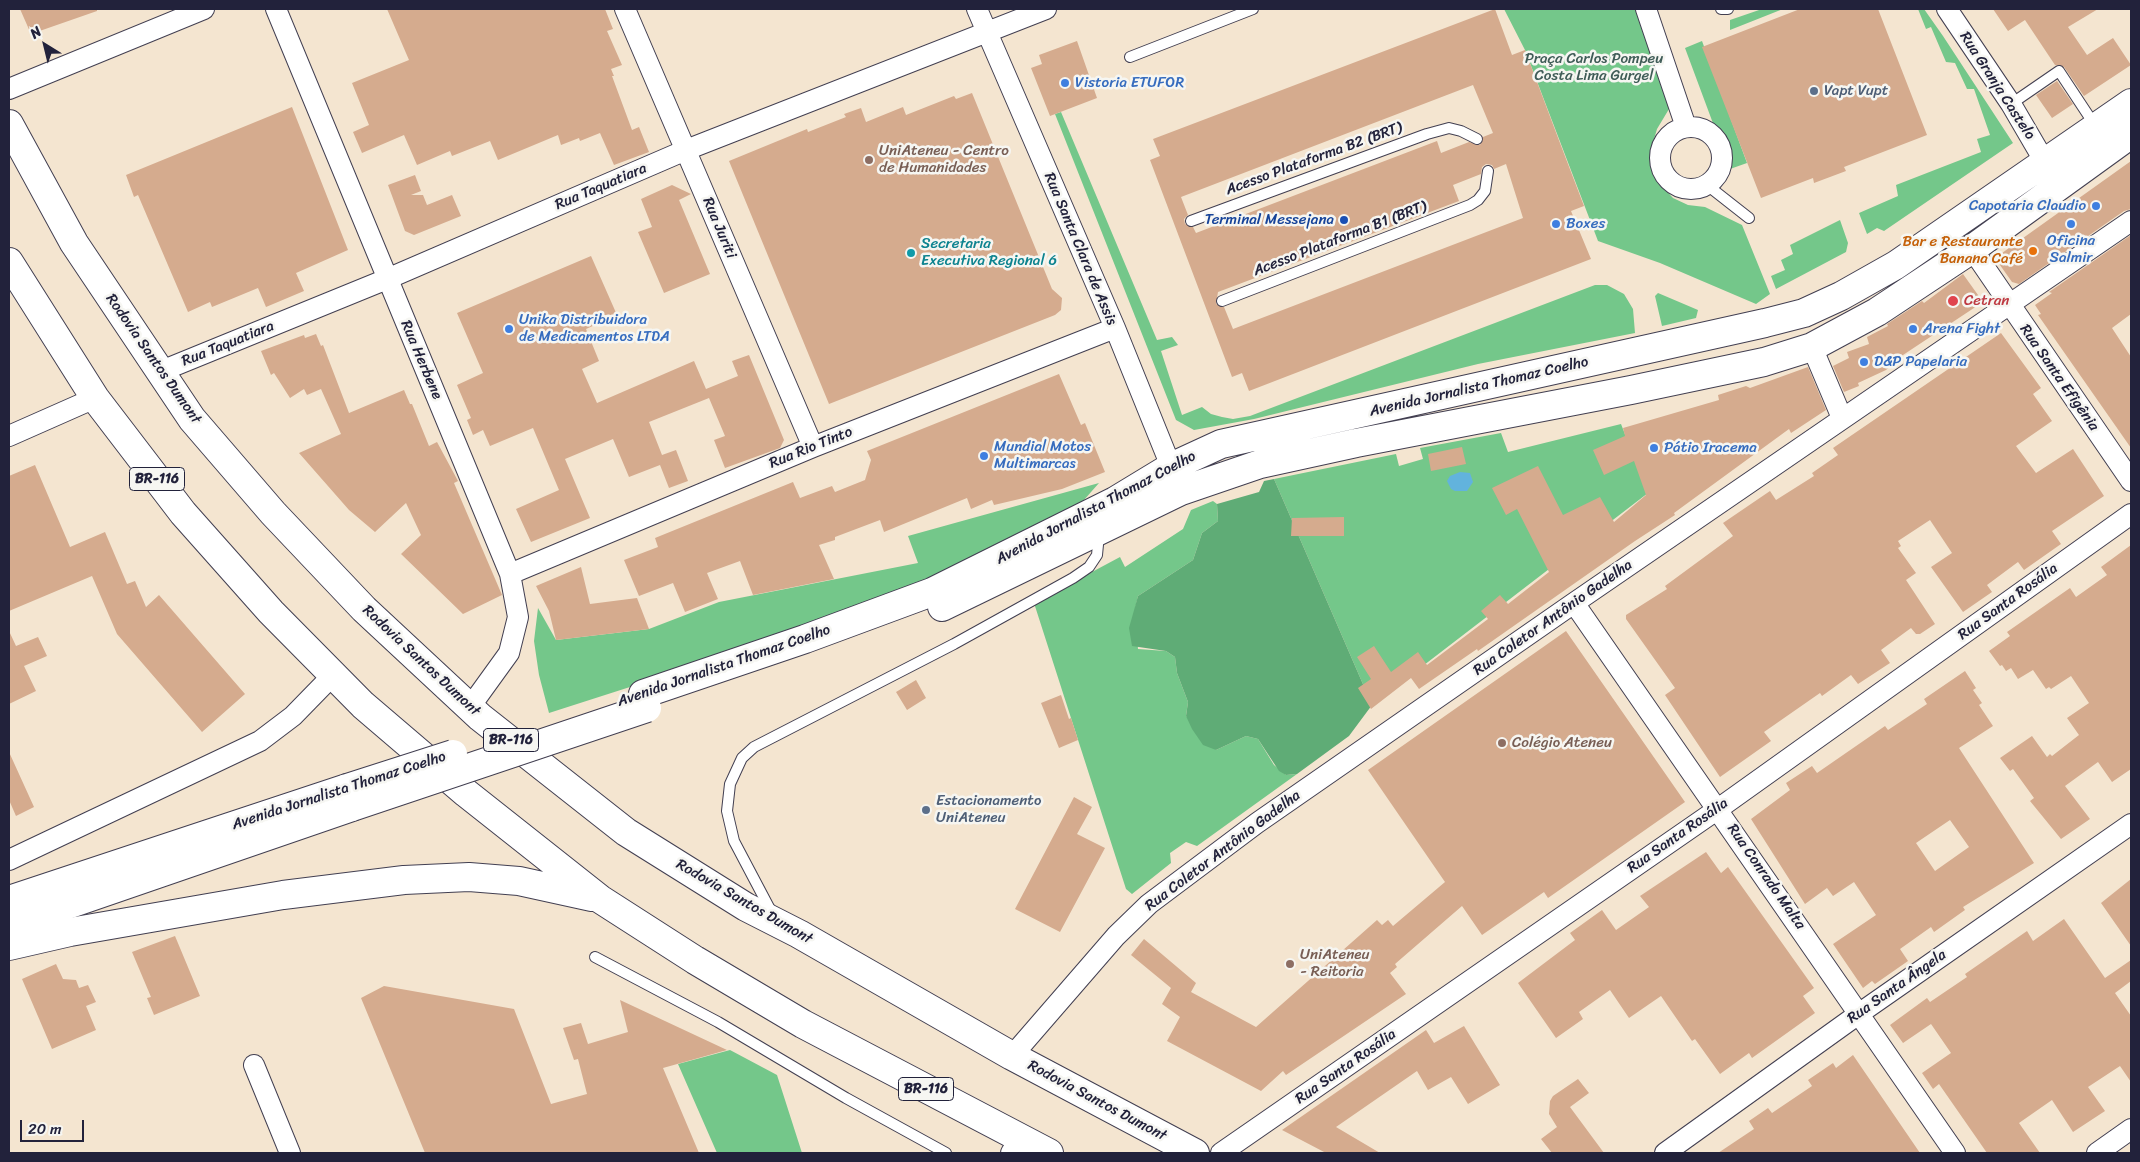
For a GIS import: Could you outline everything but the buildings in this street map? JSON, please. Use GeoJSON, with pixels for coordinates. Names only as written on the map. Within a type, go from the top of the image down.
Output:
{"type":"FeatureCollection","features":[{"type":"Feature","properties":{"kind":"main road","name":"Avenida Jornalista Thomaz Coelho"},"geometry":{"type":"LineString","coordinates":[[9,900],[349,798],[645,701],[854,641],[978,591],[1099,531],[1176,479],[1221,444],[1804,313],[1841,296],[1896,265],[2046,164],[2131,103]]}},
{"type":"Feature","properties":{"kind":"main road","name":"Rodovia Santos Dumont"},"geometry":{"type":"LineString","coordinates":[[9,124],[74,243],[158,372],[192,419],[274,513],[364,609],[470,707],[626,832],[746,907],[1012,1056],[1195,1153]]}},
{"type":"Feature","properties":{"kind":"main road","name":"Avenida Jornalista Thomaz Coelho"},"geometry":{"type":"LineString","coordinates":[[645,701],[932,592],[1114,501],[1176,479],[1631,390],[1764,362],[1812,348],[1877,312],[1972,249],[2131,134]]}},
{"type":"Feature","properties":{"kind":"main road","name":"BR-116"},"geometry":{"type":"LineString","coordinates":[[9,262],[95,398],[183,513],[271,612],[363,705],[466,793],[600,899],[695,960],[1015,1145],[1049,1153]]}},
{"type":"Feature","properties":{"kind":"main road","name":"Avenida Jornalista Thomaz Coelho"},"geometry":{"type":"LineString","coordinates":[[9,925],[349,798]]}},
{"type":"Feature","properties":{"kind":"main road"},"geometry":{"type":"LineString","coordinates":[[9,946],[70,932],[283,895],[404,880],[469,877],[519,881],[600,899]]}},
{"type":"Feature","properties":{"kind":"street"},"geometry":{"type":"LineString","coordinates":[[9,88],[204,9]]}},
{"type":"Feature","properties":{"kind":"street","name":"Rua Herbene"},"geometry":{"type":"LineString","coordinates":[[276,9],[510,574],[518,617],[509,652],[470,707]]}},
{"type":"Feature","properties":{"kind":"street","name":"Rua Juriti"},"geometry":{"type":"LineString","coordinates":[[625,9],[813,447]]}},
{"type":"Feature","properties":{"kind":"street","name":"Rua Santa Clara de Assis"},"geometry":{"type":"LineString","coordinates":[[977,9],[1114,328],[1176,479]]}},
{"type":"Feature","properties":{"kind":"street","name":"Rua Taquatiara"},"geometry":{"type":"LineString","coordinates":[[158,372],[387,279],[686,150],[1046,9]]}},
{"type":"Feature","properties":{"kind":"street"},"geometry":{"type":"LineString","coordinates":[[1646,9],[1686,127]]}},
{"type":"Feature","properties":{"kind":"street","name":"Rua Granja Castelo"},"geometry":{"type":"LineString","coordinates":[[1947,9],[2011,104],[2046,164]]}},
{"type":"Feature","properties":{"kind":"street"},"geometry":{"type":"LineString","coordinates":[[1686,127],[1707,130],[1715,138],[1721,147],[1721,168],[1716,178],[1707,185],[1697,189],[1686,189],[1677,186],[1663,173],[1660,154],[1663,144],[1672,133],[1686,127]]}},
{"type":"Feature","properties":{"kind":"street","name":"Rua Coletor Antônio Gadelha"},"geometry":{"type":"LineString","coordinates":[[1012,1056],[1116,936],[1149,904],[1266,818],[1574,603],[2131,221]]}},
{"type":"Feature","properties":{"kind":"street","name":"Rua Santa Efigênia"},"geometry":{"type":"LineString","coordinates":[[1972,249],[2131,481]]}},
{"type":"Feature","properties":{"kind":"street","name":"Rua Rio Tinto"},"geometry":{"type":"LineString","coordinates":[[510,574],[813,447],[1114,328]]}},
{"type":"Feature","properties":{"kind":"street"},"geometry":{"type":"LineString","coordinates":[[1812,348],[1842,418]]}},
{"type":"Feature","properties":{"kind":"street"},"geometry":{"type":"LineString","coordinates":[[9,436],[95,398]]}},
{"type":"Feature","properties":{"kind":"street","name":"Rua Santa Rosália"},"geometry":{"type":"LineString","coordinates":[[1221,1153],[1718,809],[2131,514]]}},
{"type":"Feature","properties":{"kind":"street","name":"Rua Conrado Malta"},"geometry":{"type":"LineString","coordinates":[[1574,603],[1860,1013],[1955,1153]]}},
{"type":"Feature","properties":{"kind":"street"},"geometry":{"type":"LineString","coordinates":[[9,860],[260,741],[293,716],[333,675]]}},
{"type":"Feature","properties":{"kind":"street","name":"Rua Santa Ângela"},"geometry":{"type":"LineString","coordinates":[[1665,1153],[1860,1013],[2131,824]]}},
{"type":"Feature","properties":{"kind":"street"},"geometry":{"type":"LineString","coordinates":[[254,1065],[290,1153]]}},
{"type":"Feature","properties":{"kind":"street"},"geometry":{"type":"LineString","coordinates":[[2097,1153],[2131,1129]]}},
{"type":"Feature","properties":{"kind":"lane"},"geometry":{"type":"LineString","coordinates":[[1130,57],[1253,9]]}},
{"type":"Feature","properties":{"kind":"lane"},"geometry":{"type":"LineString","coordinates":[[1721,9],[1728,9]]}},
{"type":"Feature","properties":{"kind":"lane"},"geometry":{"type":"LineString","coordinates":[[2011,104],[2059,71],[2096,128]]}},
{"type":"Feature","properties":{"kind":"lane","name":"Acesso Plataforma B2 (BRT)"},"geometry":{"type":"LineString","coordinates":[[1191,221],[1427,134],[1449,128],[1461,131],[1477,139]]}},
{"type":"Feature","properties":{"kind":"lane","name":"Acesso Plataforma B1 (BRT)"},"geometry":{"type":"LineString","coordinates":[[1222,301],[1470,205],[1478,200],[1485,191],[1488,171]]}},
{"type":"Feature","properties":{"kind":"lane"},"geometry":{"type":"LineString","coordinates":[[1707,185],[1749,218]]}},
{"type":"Feature","properties":{"kind":"lane"},"geometry":{"type":"LineString","coordinates":[[777,923],[734,841],[727,811],[730,784],[742,758],[754,747],[954,644],[1073,578],[1089,567],[1097,555],[1099,531]]}},
{"type":"Feature","properties":{"kind":"lane"},"geometry":{"type":"LineString","coordinates":[[595,957],[718,1022],[846,1098],[946,1153]]}},
{"type":"Feature","properties":{"kind":"green space","name":"Praça Carlos Pompeu Costa Lima Gurgel"},"geometry":{"type":"Polygon","coordinates":[[[1504,9],[1637,9],[1669,109],[1657,129],[1652,146],[1654,169],[1663,187],[1673,198],[1688,205],[1705,207],[1742,225],[1770,294],[1756,304],[1660,263],[1598,241],[1525,50],[1504,9]]]}},
{"type":"Feature","properties":{"kind":"green space"},"geometry":{"type":"Polygon","coordinates":[[[1762,9],[1783,9],[1730,30],[1730,20],[1762,9]]]}},
{"type":"Feature","properties":{"kind":"green space"},"geometry":{"type":"Polygon","coordinates":[[[1918,9],[1924,9],[2013,143],[1884,231],[1877,228],[1867,234],[1859,213],[1898,196],[1896,185],[1981,152],[1977,139],[1990,135],[1974,89],[1967,89],[1955,63],[1946,62],[1931,27],[1926,29],[1918,9]]]}},
{"type":"Feature","properties":{"kind":"green space"},"geometry":{"type":"Polygon","coordinates":[[[1702,41],[1747,163],[1730,169],[1685,48],[1702,41]]]}},
{"type":"Feature","properties":{"kind":"green space"},"geometry":{"type":"Polygon","coordinates":[[[1061,112],[1157,340],[1172,337],[1178,345],[1161,351],[1182,415],[1202,407],[1211,414],[1222,417],[1233,419],[1250,416],[1595,285],[1607,285],[1624,294],[1633,309],[1635,333],[1478,364],[1254,419],[1194,430],[1176,420],[1055,114],[1061,112]]]}},
{"type":"Feature","properties":{"kind":"green space"},"geometry":{"type":"Polygon","coordinates":[[[1840,220],[1848,243],[1846,252],[1776,289],[1771,276],[1785,270],[1781,260],[1793,254],[1790,245],[1840,220]]]}},
{"type":"Feature","properties":{"kind":"green space"},"geometry":{"type":"Polygon","coordinates":[[[1658,293],[1698,310],[1696,318],[1662,326],[1655,296],[1658,293]]]}},
{"type":"Feature","properties":{"kind":"green space"},"geometry":{"type":"Polygon","coordinates":[[[1621,424],[1648,493],[1372,705],[1274,479],[1396,454],[1399,466],[1423,459],[1420,448],[1501,433],[1508,452],[1621,424]]]}},
{"type":"Feature","properties":{"kind":"green space"},"geometry":{"type":"Polygon","coordinates":[[[1274,479],[1372,705],[1349,736],[1297,774],[1286,775],[1279,771],[1258,739],[1246,736],[1216,750],[1203,745],[1186,716],[1188,702],[1177,673],[1175,657],[1166,651],[1132,646],[1129,628],[1138,596],[1193,560],[1202,533],[1218,521],[1217,504],[1259,492],[1264,481],[1274,479]]]}},
{"type":"Feature","properties":{"kind":"green space"},"geometry":{"type":"Polygon","coordinates":[[[1099,483],[1076,509],[925,582],[795,634],[549,713],[539,675],[534,641],[538,608],[556,640],[649,629],[719,602],[918,563],[908,536],[1099,483]]]}},
{"type":"Feature","properties":{"kind":"green space"},"geometry":{"type":"Polygon","coordinates":[[[1213,501],[1217,504],[1218,521],[1202,533],[1193,560],[1138,596],[1135,609],[1138,649],[1166,651],[1175,657],[1177,673],[1188,702],[1186,716],[1216,750],[1246,736],[1258,739],[1274,765],[1286,775],[1297,774],[1197,846],[1186,842],[1170,853],[1171,863],[1132,894],[1126,889],[1034,603],[1120,557],[1125,567],[1183,529],[1191,510],[1213,501]]]}},
{"type":"Feature","properties":{"kind":"green space"},"geometry":{"type":"Polygon","coordinates":[[[730,1050],[777,1075],[802,1153],[717,1153],[678,1064],[730,1050]]]}},
{"type":"Feature","properties":{"kind":"water"},"geometry":{"type":"Polygon","coordinates":[[[1460,472],[1470,473],[1473,482],[1467,491],[1451,489],[1447,481],[1450,476],[1460,472]]]}},
{"type":"Feature","properties":{"kind":"place","name":"Vistoria ETUFOR"},"geometry":{"type":"Point","coordinates":[1065,83]}},
{"type":"Feature","properties":{"kind":"place","name":"Vapt Vupt"},"geometry":{"type":"Point","coordinates":[1814,91]}},
{"type":"Feature","properties":{"kind":"place","name":"UniAteneu - Centro de Humanidades"},"geometry":{"type":"Point","coordinates":[869,160]}},
{"type":"Feature","properties":{"kind":"place","name":"Capotaria Claudio"},"geometry":{"type":"Point","coordinates":[2096,206]}},
{"type":"Feature","properties":{"kind":"place","name":"Terminal Messejana"},"geometry":{"type":"Point","coordinates":[1344,220]}},
{"type":"Feature","properties":{"kind":"place","name":"Boxes"},"geometry":{"type":"Point","coordinates":[1556,224]}},
{"type":"Feature","properties":{"kind":"place","name":"Oficina Salmir"},"geometry":{"type":"Point","coordinates":[2071,224]}},
{"type":"Feature","properties":{"kind":"place","name":"Bar e Restaurante Banana Café"},"geometry":{"type":"Point","coordinates":[2033,251]}},
{"type":"Feature","properties":{"kind":"place","name":"Secretaria Executiva Regional 6"},"geometry":{"type":"Point","coordinates":[911,253]}},
{"type":"Feature","properties":{"kind":"place","name":"Cetran"},"geometry":{"type":"Point","coordinates":[1953,301]}},
{"type":"Feature","properties":{"kind":"place","name":"Unika Distribuidora de Medicamentos LTDA"},"geometry":{"type":"Point","coordinates":[509,329]}},
{"type":"Feature","properties":{"kind":"place","name":"Arena Fight"},"geometry":{"type":"Point","coordinates":[1913,329]}},
{"type":"Feature","properties":{"kind":"place","name":"D&P Papelaria"},"geometry":{"type":"Point","coordinates":[1864,362]}},
{"type":"Feature","properties":{"kind":"place","name":"Pátio Iracema"},"geometry":{"type":"Point","coordinates":[1654,448]}},
{"type":"Feature","properties":{"kind":"place","name":"Mundial Motos Multimarcas"},"geometry":{"type":"Point","coordinates":[984,456]}},
{"type":"Feature","properties":{"kind":"place","name":"Colégio Ateneu"},"geometry":{"type":"Point","coordinates":[1502,743]}},
{"type":"Feature","properties":{"kind":"place","name":"Estacionamento UniAteneu"},"geometry":{"type":"Point","coordinates":[926,810]}},
{"type":"Feature","properties":{"kind":"place","name":"UniAteneu - Reitoria"},"geometry":{"type":"Point","coordinates":[1290,964]}}]}
